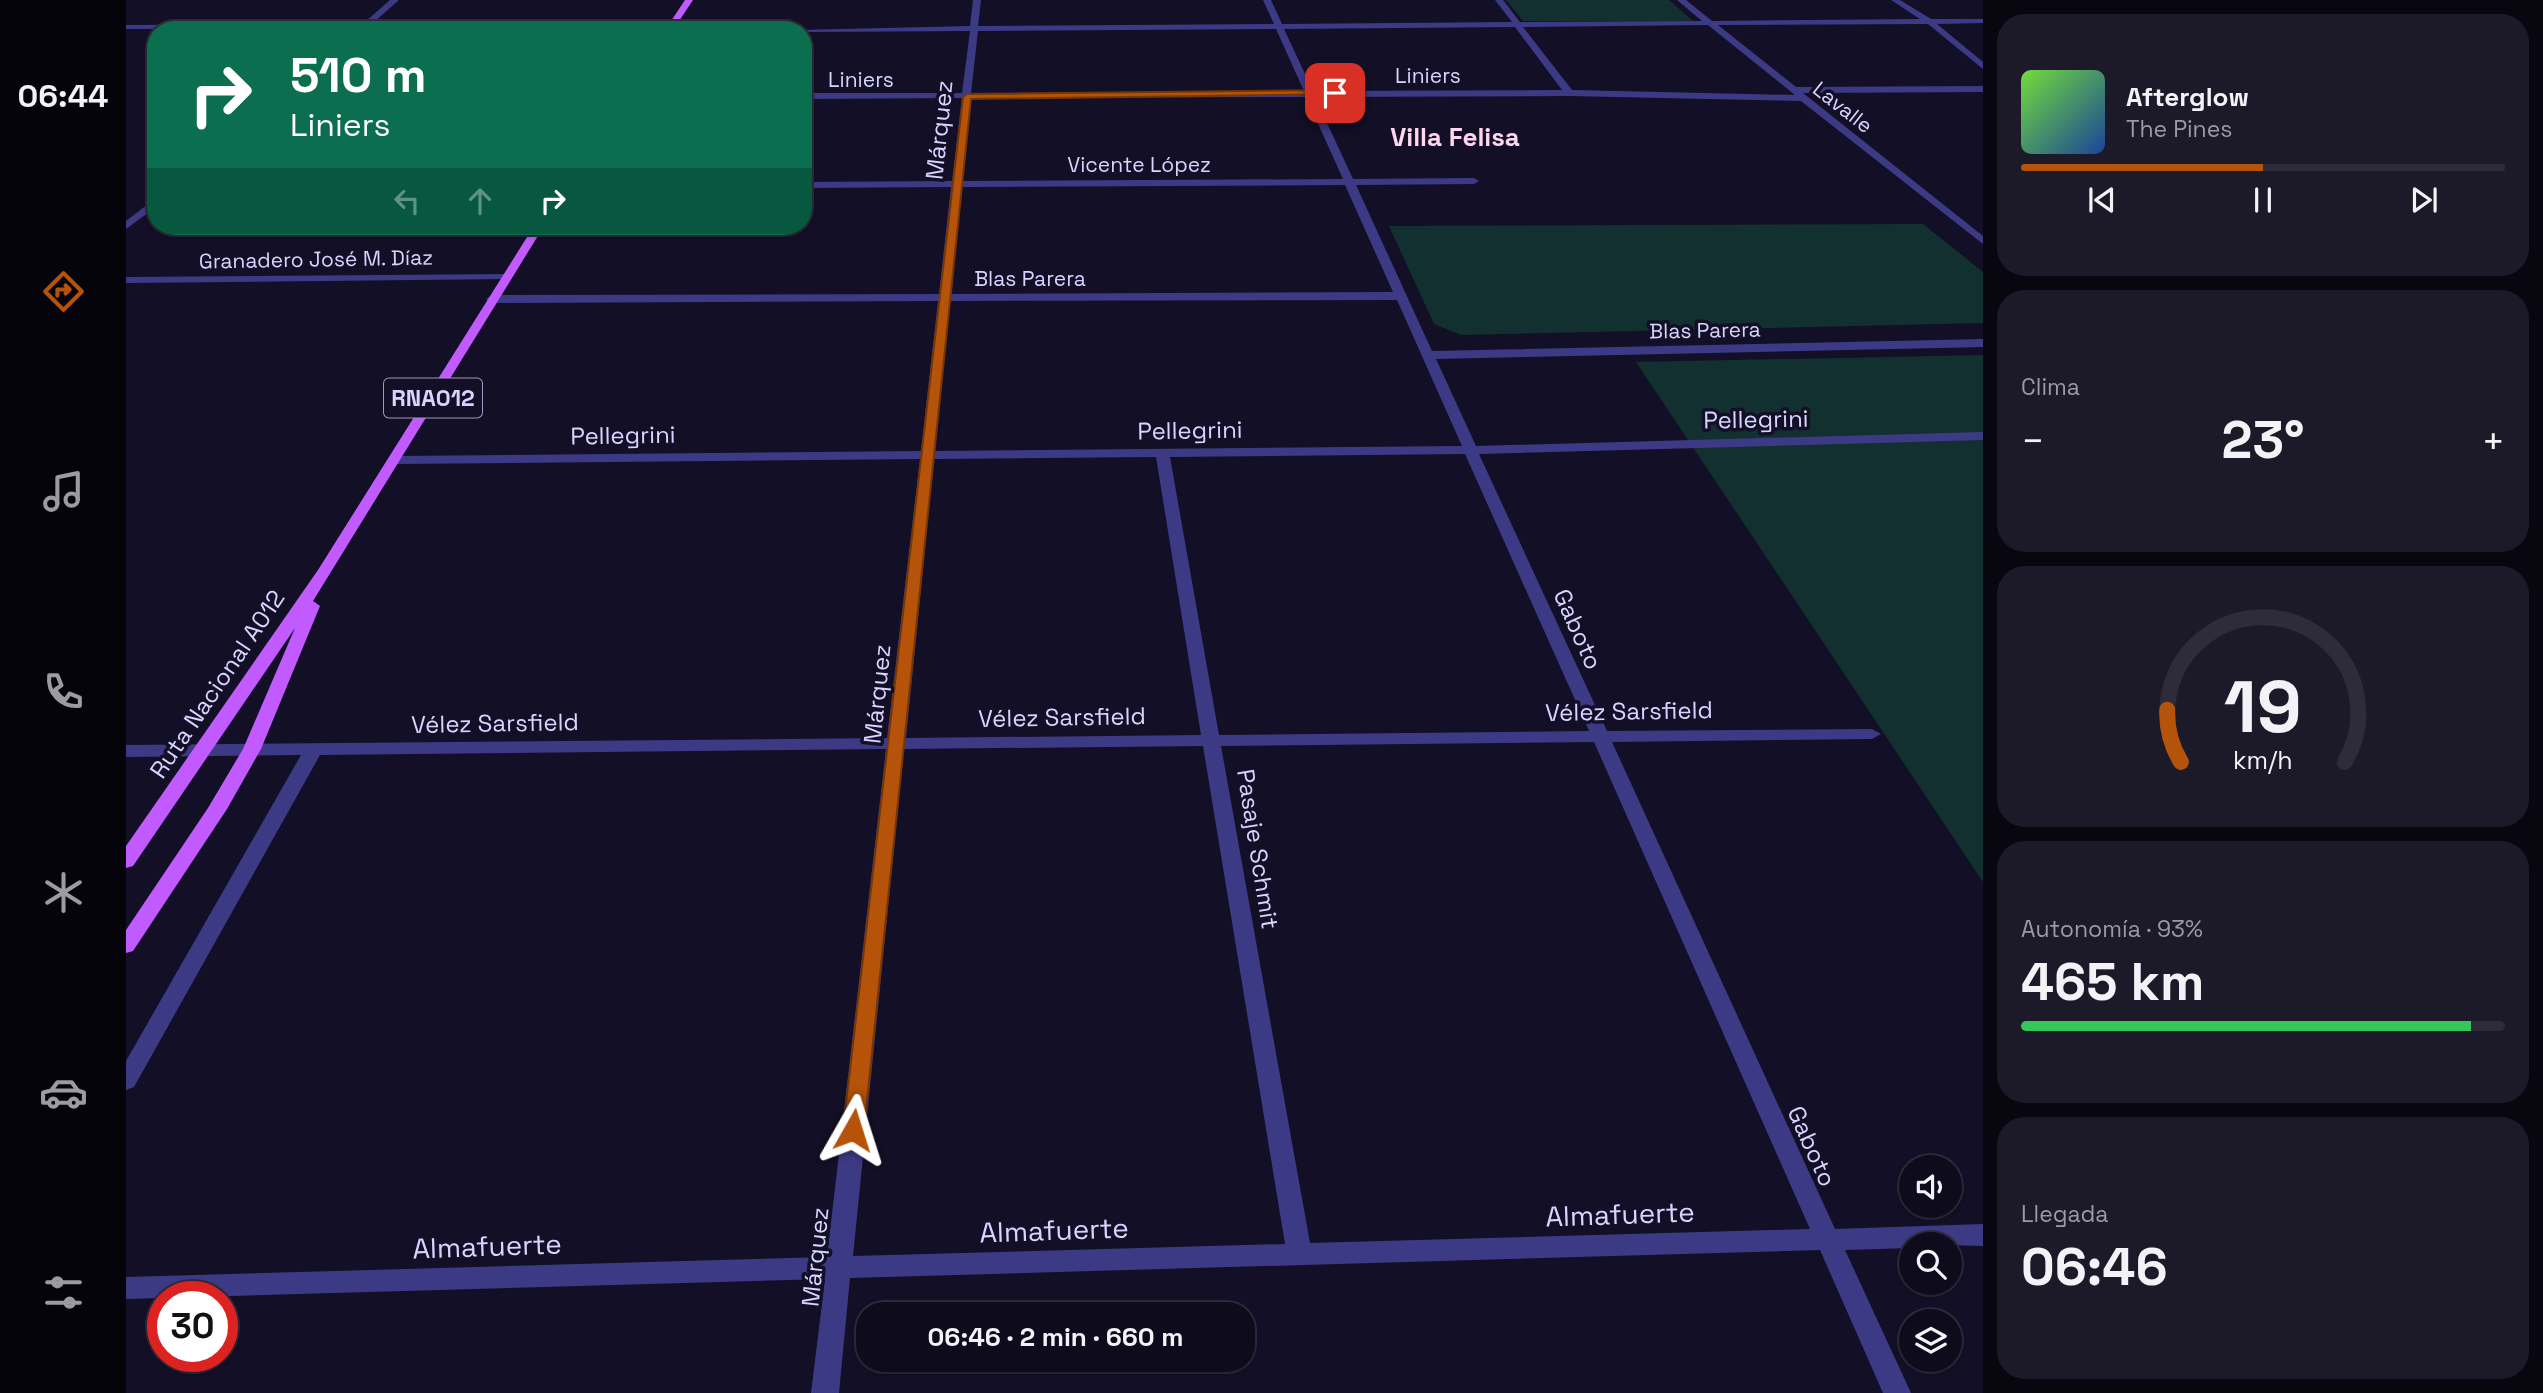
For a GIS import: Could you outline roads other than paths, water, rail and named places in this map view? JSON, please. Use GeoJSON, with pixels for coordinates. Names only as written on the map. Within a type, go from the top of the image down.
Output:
{"type":"FeatureCollection","features":[{"type":"Feature","properties":{"kind":"main road"},"geometry":{"type":"LineString","coordinates":[[675,21],[689,0]]}},
{"type":"Feature","properties":{"kind":"main road","name":"Ruta Nacional A012"},"geometry":{"type":"LineString","coordinates":[[126,861],[326,570],[533,235]]}},
{"type":"Feature","properties":{"kind":"main road","name":"Ruta Nacional A012"},"geometry":{"type":"LineString","coordinates":[[126,946],[217,809],[252,749],[326,570]]}},
{"type":"Feature","properties":{"kind":"street"},"geometry":{"type":"LineString","coordinates":[[370,21],[395,0]]}},
{"type":"Feature","properties":{"kind":"street","name":"Márquez"},"geometry":{"type":"LineString","coordinates":[[825,1393],[976,0]]}},
{"type":"Feature","properties":{"kind":"street","name":"Gaboto"},"geometry":{"type":"LineString","coordinates":[[1267,0],[1897,1393]]}},
{"type":"Feature","properties":{"kind":"street"},"geometry":{"type":"LineString","coordinates":[[1499,0],[1569,93]]}},
{"type":"Feature","properties":{"kind":"street","name":"Lavalle"},"geometry":{"type":"LineString","coordinates":[[1681,0],[1983,241]]}},
{"type":"Feature","properties":{"kind":"street"},"geometry":{"type":"LineString","coordinates":[[1895,0],[1929,21],[1983,66]]}},
{"type":"Feature","properties":{"kind":"street"},"geometry":{"type":"LineString","coordinates":[[812,30],[1983,21]]}},
{"type":"Feature","properties":{"kind":"street"},"geometry":{"type":"LineString","coordinates":[[126,27],[147,27]]}},
{"type":"Feature","properties":{"kind":"street"},"geometry":{"type":"LineString","coordinates":[[1972,55],[1983,55]]}},
{"type":"Feature","properties":{"kind":"street"},"geometry":{"type":"LineString","coordinates":[[1791,90],[1983,89]]}},
{"type":"Feature","properties":{"kind":"street","name":"Liniers"},"geometry":{"type":"LineString","coordinates":[[812,96],[1569,93],[1801,98]]}},
{"type":"Feature","properties":{"kind":"street","name":"Vicente López"},"geometry":{"type":"LineString","coordinates":[[812,185],[1475,181]]}},
{"type":"Feature","properties":{"kind":"street"},"geometry":{"type":"LineString","coordinates":[[126,226],[147,208]]}},
{"type":"Feature","properties":{"kind":"street","name":"Granadero José M. Díaz"},"geometry":{"type":"LineString","coordinates":[[126,280],[506,276]]}},
{"type":"Feature","properties":{"kind":"street","name":"Blas Parera"},"geometry":{"type":"LineString","coordinates":[[492,299],[1401,296]]}},
{"type":"Feature","properties":{"kind":"street","name":"Blas Parera"},"geometry":{"type":"LineString","coordinates":[[1427,355],[1983,343]]}},
{"type":"Feature","properties":{"kind":"street","name":"Pellegrini"},"geometry":{"type":"LineString","coordinates":[[396,460],[1470,450],[1983,436]]}},
{"type":"Feature","properties":{"kind":"street","name":"Pasaje Schmit"},"geometry":{"type":"LineString","coordinates":[[1162,453],[1299,1254]]}},
{"type":"Feature","properties":{"kind":"street","name":"Vélez Sarsfield"},"geometry":{"type":"LineString","coordinates":[[126,751],[1872,734]]}},
{"type":"Feature","properties":{"kind":"street"},"geometry":{"type":"LineString","coordinates":[[126,1080],[314,749]]}},
{"type":"Feature","properties":{"kind":"street","name":"Almafuerte"},"geometry":{"type":"LineString","coordinates":[[126,1288],[1983,1235]]}},
{"type":"Feature","properties":{"kind":"district","name":"Villa Felisa"},"geometry":{"type":"Point","coordinates":[1455,137]}}]}
